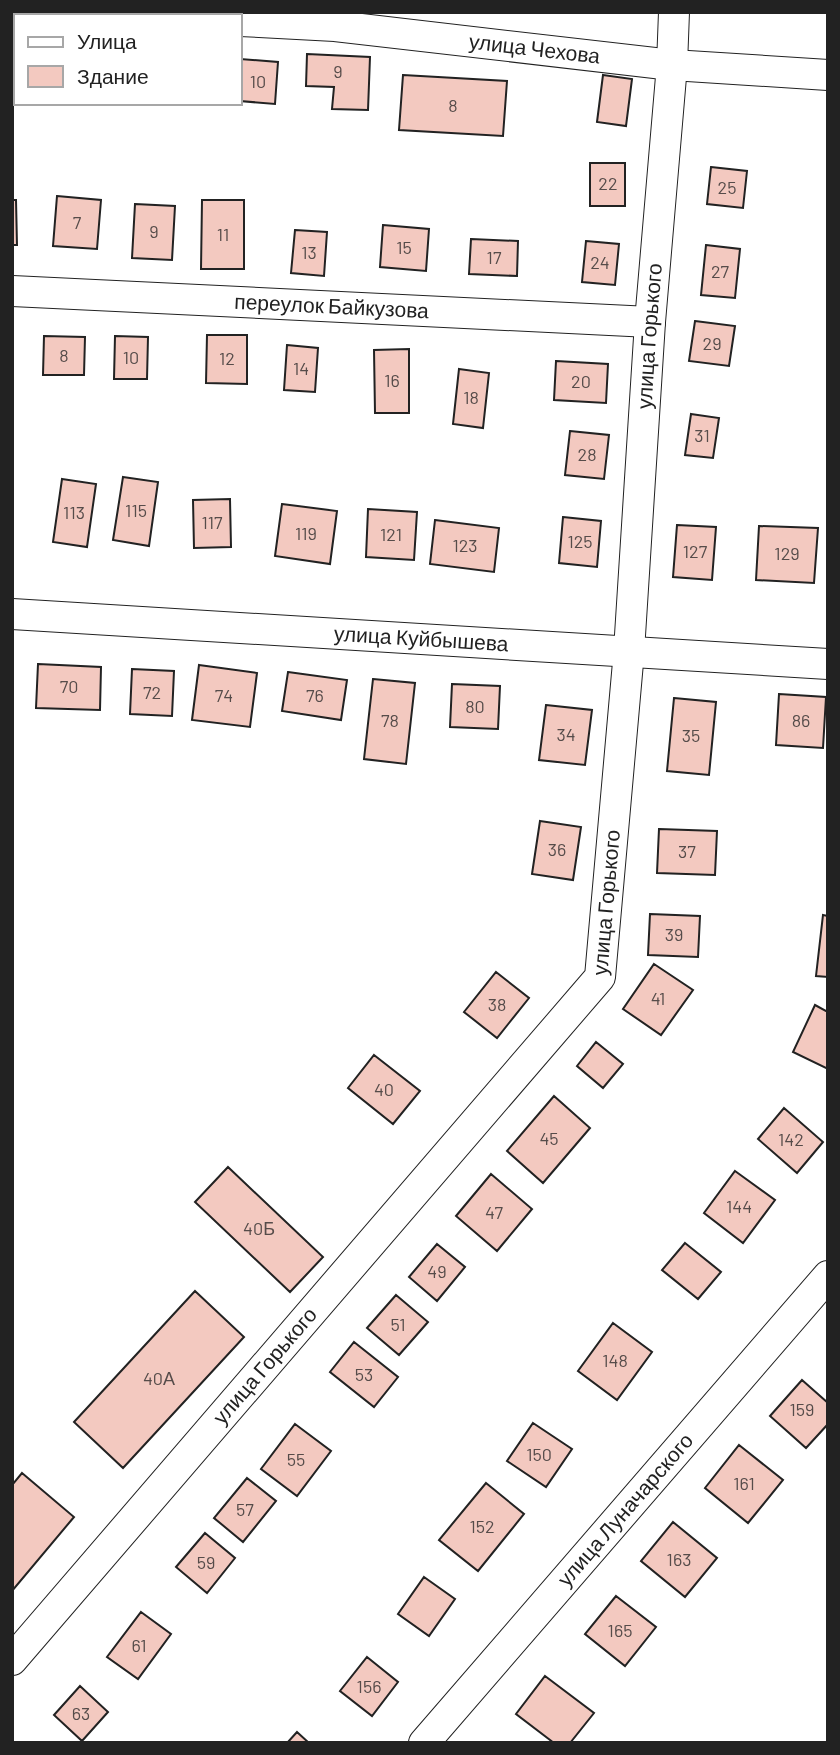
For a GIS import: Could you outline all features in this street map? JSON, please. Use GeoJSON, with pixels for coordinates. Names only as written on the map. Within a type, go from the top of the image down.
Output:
{"type":"FeatureCollection","features":[{"type":"Feature","properties":{"kind":"street"},"geometry":{"type":"LineString","coordinates":[[27,12],[68,14]]}},
{"type":"Feature","properties":{"kind":"street","name":"улица Горького"},"geometry":{"type":"LineString","coordinates":[[12,1660],[600,977],[629,651],[650,322],[674,12]]}},
{"type":"Feature","properties":{"kind":"street","name":"улица Чехова"},"geometry":{"type":"LineString","coordinates":[[242,21],[335,19],[672,65],[828,75]]}},
{"type":"Feature","properties":{"kind":"street","name":"переулок Байкузова"},"geometry":{"type":"LineString","coordinates":[[12,291],[650,322]]}},
{"type":"Feature","properties":{"kind":"street","name":"улица Куйбышева"},"geometry":{"type":"LineString","coordinates":[[12,614],[828,664]]}},
{"type":"Feature","properties":{"kind":"street","name":"улица Луначарского"},"geometry":{"type":"LineString","coordinates":[[425,1743],[828,1276]]}},
{"type":"Feature","properties":{"kind":"building"},"geometry":{"type":"Polygon","coordinates":[[[12,50],[14,50],[14,102],[12,50]]]}},
{"type":"Feature","properties":{"kind":"building"},"geometry":{"type":"Polygon","coordinates":[[[307,54],[370,57],[368,110],[332,109],[334,87],[306,86],[307,54]]]}},
{"type":"Feature","properties":{"kind":"building"},"geometry":{"type":"Polygon","coordinates":[[[242,59],[278,62],[275,104],[242,101],[242,59]]]}},
{"type":"Feature","properties":{"kind":"building"},"geometry":{"type":"Polygon","coordinates":[[[403,75],[507,81],[503,136],[399,130],[403,75]]]}},
{"type":"Feature","properties":{"kind":"building"},"geometry":{"type":"Polygon","coordinates":[[[603,75],[632,79],[626,126],[597,122],[603,75]]]}},
{"type":"Feature","properties":{"kind":"building"},"geometry":{"type":"Polygon","coordinates":[[[590,163],[625,163],[625,206],[590,206],[590,163]]]}},
{"type":"Feature","properties":{"kind":"building"},"geometry":{"type":"Polygon","coordinates":[[[711,167],[747,171],[743,208],[707,204],[711,167]]]}},
{"type":"Feature","properties":{"kind":"building"},"geometry":{"type":"Polygon","coordinates":[[[57,196],[101,200],[97,249],[53,246],[57,196]]]}},
{"type":"Feature","properties":{"kind":"building"},"geometry":{"type":"Polygon","coordinates":[[[12,200],[16,200],[17,245],[12,245],[12,200]]]}},
{"type":"Feature","properties":{"kind":"building"},"geometry":{"type":"Polygon","coordinates":[[[202,200],[244,200],[244,269],[201,269],[202,200]]]}},
{"type":"Feature","properties":{"kind":"building"},"geometry":{"type":"Polygon","coordinates":[[[135,204],[175,206],[172,260],[132,258],[135,204]]]}},
{"type":"Feature","properties":{"kind":"building"},"geometry":{"type":"Polygon","coordinates":[[[383,225],[429,229],[426,271],[380,267],[383,225]]]}},
{"type":"Feature","properties":{"kind":"building"},"geometry":{"type":"Polygon","coordinates":[[[295,230],[327,232],[324,276],[291,273],[295,230]]]}},
{"type":"Feature","properties":{"kind":"building"},"geometry":{"type":"Polygon","coordinates":[[[471,239],[518,241],[517,276],[469,274],[471,239]]]}},
{"type":"Feature","properties":{"kind":"building"},"geometry":{"type":"Polygon","coordinates":[[[586,241],[619,244],[615,285],[582,282],[586,241]]]}},
{"type":"Feature","properties":{"kind":"building"},"geometry":{"type":"Polygon","coordinates":[[[706,245],[740,249],[735,298],[701,295],[706,245]]]}},
{"type":"Feature","properties":{"kind":"building"},"geometry":{"type":"Polygon","coordinates":[[[695,321],[735,326],[729,366],[689,361],[695,321]]]}},
{"type":"Feature","properties":{"kind":"building"},"geometry":{"type":"Polygon","coordinates":[[[207,335],[247,335],[247,384],[206,383],[207,335]]]}},
{"type":"Feature","properties":{"kind":"building"},"geometry":{"type":"Polygon","coordinates":[[[44,336],[85,337],[84,375],[43,375],[44,336]]]}},
{"type":"Feature","properties":{"kind":"building"},"geometry":{"type":"Polygon","coordinates":[[[115,336],[148,337],[147,379],[114,379],[115,336]]]}},
{"type":"Feature","properties":{"kind":"building"},"geometry":{"type":"Polygon","coordinates":[[[287,345],[318,348],[315,392],[284,390],[287,345]]]}},
{"type":"Feature","properties":{"kind":"building"},"geometry":{"type":"Polygon","coordinates":[[[409,349],[409,413],[375,413],[374,350],[409,349]]]}},
{"type":"Feature","properties":{"kind":"building"},"geometry":{"type":"Polygon","coordinates":[[[556,361],[608,364],[606,403],[554,400],[556,361]]]}},
{"type":"Feature","properties":{"kind":"building"},"geometry":{"type":"Polygon","coordinates":[[[459,369],[489,373],[483,428],[453,424],[459,369]]]}},
{"type":"Feature","properties":{"kind":"building"},"geometry":{"type":"Polygon","coordinates":[[[691,414],[719,418],[713,458],[685,455],[691,414]]]}},
{"type":"Feature","properties":{"kind":"building"},"geometry":{"type":"Polygon","coordinates":[[[570,431],[609,435],[604,479],[565,475],[570,431]]]}},
{"type":"Feature","properties":{"kind":"building"},"geometry":{"type":"Polygon","coordinates":[[[123,477],[158,482],[149,546],[113,540],[123,477]]]}},
{"type":"Feature","properties":{"kind":"building"},"geometry":{"type":"Polygon","coordinates":[[[62,479],[96,484],[87,547],[53,542],[62,479]]]}},
{"type":"Feature","properties":{"kind":"building"},"geometry":{"type":"Polygon","coordinates":[[[230,499],[231,547],[194,548],[193,500],[230,499]]]}},
{"type":"Feature","properties":{"kind":"building"},"geometry":{"type":"Polygon","coordinates":[[[282,504],[337,511],[330,564],[275,556],[282,504]]]}},
{"type":"Feature","properties":{"kind":"building"},"geometry":{"type":"Polygon","coordinates":[[[368,509],[417,512],[414,560],[366,557],[368,509]]]}},
{"type":"Feature","properties":{"kind":"building"},"geometry":{"type":"Polygon","coordinates":[[[563,517],[601,521],[597,567],[559,563],[563,517]]]}},
{"type":"Feature","properties":{"kind":"building"},"geometry":{"type":"Polygon","coordinates":[[[435,520],[499,528],[494,572],[430,564],[435,520]]]}},
{"type":"Feature","properties":{"kind":"building"},"geometry":{"type":"Polygon","coordinates":[[[677,525],[716,527],[712,580],[673,577],[677,525]]]}},
{"type":"Feature","properties":{"kind":"building"},"geometry":{"type":"Polygon","coordinates":[[[759,526],[818,528],[814,583],[756,580],[759,526]]]}},
{"type":"Feature","properties":{"kind":"building"},"geometry":{"type":"Polygon","coordinates":[[[38,664],[101,667],[100,710],[36,708],[38,664]]]}},
{"type":"Feature","properties":{"kind":"building"},"geometry":{"type":"Polygon","coordinates":[[[199,665],[257,673],[250,727],[192,720],[199,665]]]}},
{"type":"Feature","properties":{"kind":"building"},"geometry":{"type":"Polygon","coordinates":[[[132,669],[174,671],[172,716],[130,714],[132,669]]]}},
{"type":"Feature","properties":{"kind":"building"},"geometry":{"type":"Polygon","coordinates":[[[288,672],[347,680],[341,720],[282,711],[288,672]]]}},
{"type":"Feature","properties":{"kind":"building"},"geometry":{"type":"Polygon","coordinates":[[[373,679],[415,683],[406,764],[364,759],[373,679]]]}},
{"type":"Feature","properties":{"kind":"building"},"geometry":{"type":"Polygon","coordinates":[[[452,684],[500,686],[498,729],[450,727],[452,684]]]}},
{"type":"Feature","properties":{"kind":"building"},"geometry":{"type":"Polygon","coordinates":[[[779,694],[826,697],[823,748],[776,745],[779,694]]]}},
{"type":"Feature","properties":{"kind":"building"},"geometry":{"type":"Polygon","coordinates":[[[674,698],[716,702],[709,775],[667,771],[674,698]]]}},
{"type":"Feature","properties":{"kind":"building"},"geometry":{"type":"Polygon","coordinates":[[[546,705],[592,710],[585,765],[539,760],[546,705]]]}},
{"type":"Feature","properties":{"kind":"building"},"geometry":{"type":"Polygon","coordinates":[[[540,821],[581,827],[573,880],[532,874],[540,821]]]}},
{"type":"Feature","properties":{"kind":"building"},"geometry":{"type":"Polygon","coordinates":[[[659,829],[717,831],[715,875],[657,873],[659,829]]]}},
{"type":"Feature","properties":{"kind":"building"},"geometry":{"type":"Polygon","coordinates":[[[650,914],[700,916],[698,957],[648,955],[650,914]]]}},
{"type":"Feature","properties":{"kind":"building"},"geometry":{"type":"Polygon","coordinates":[[[823,915],[828,916],[828,977],[816,976],[823,915]]]}},
{"type":"Feature","properties":{"kind":"building"},"geometry":{"type":"Polygon","coordinates":[[[654,964],[693,990],[661,1035],[623,1009],[654,964]]]}},
{"type":"Feature","properties":{"kind":"building"},"geometry":{"type":"Polygon","coordinates":[[[496,972],[529,998],[497,1038],[464,1012],[496,972]]]}},
{"type":"Feature","properties":{"kind":"building"},"geometry":{"type":"Polygon","coordinates":[[[815,1005],[828,1012],[828,1069],[793,1052],[815,1005]]]}},
{"type":"Feature","properties":{"kind":"building"},"geometry":{"type":"Polygon","coordinates":[[[596,1042],[623,1064],[603,1088],[577,1066],[596,1042]]]}},
{"type":"Feature","properties":{"kind":"building"},"geometry":{"type":"Polygon","coordinates":[[[374,1055],[420,1091],[393,1124],[348,1088],[374,1055]]]}},
{"type":"Feature","properties":{"kind":"building"},"geometry":{"type":"Polygon","coordinates":[[[554,1096],[590,1128],[543,1183],[507,1151],[554,1096]]]}},
{"type":"Feature","properties":{"kind":"building"},"geometry":{"type":"Polygon","coordinates":[[[784,1108],[823,1142],[797,1173],[758,1139],[784,1108]]]}},
{"type":"Feature","properties":{"kind":"building"},"geometry":{"type":"Polygon","coordinates":[[[228,1167],[323,1257],[290,1292],[195,1202],[228,1167]]]}},
{"type":"Feature","properties":{"kind":"building"},"geometry":{"type":"Polygon","coordinates":[[[735,1171],[775,1200],[743,1243],[704,1213],[735,1171]]]}},
{"type":"Feature","properties":{"kind":"building"},"geometry":{"type":"Polygon","coordinates":[[[491,1174],[532,1209],[497,1251],[456,1216],[491,1174]]]}},
{"type":"Feature","properties":{"kind":"building"},"geometry":{"type":"Polygon","coordinates":[[[685,1243],[721,1272],[698,1299],[662,1270],[685,1243]]]}},
{"type":"Feature","properties":{"kind":"building"},"geometry":{"type":"Polygon","coordinates":[[[437,1244],[465,1267],[437,1301],[409,1277],[437,1244]]]}},
{"type":"Feature","properties":{"kind":"building"},"geometry":{"type":"Polygon","coordinates":[[[195,1291],[244,1337],[123,1468],[74,1422],[195,1291]]]}},
{"type":"Feature","properties":{"kind":"building"},"geometry":{"type":"Polygon","coordinates":[[[396,1295],[428,1322],[399,1355],[367,1328],[396,1295]]]}},
{"type":"Feature","properties":{"kind":"building"},"geometry":{"type":"Polygon","coordinates":[[[613,1323],[652,1352],[617,1400],[578,1371],[613,1323]]]}},
{"type":"Feature","properties":{"kind":"building"},"geometry":{"type":"Polygon","coordinates":[[[354,1342],[398,1377],[374,1407],[330,1372],[354,1342]]]}},
{"type":"Feature","properties":{"kind":"building"},"geometry":{"type":"Polygon","coordinates":[[[802,1380],[828,1403],[828,1424],[806,1448],[770,1416],[802,1380]]]}},
{"type":"Feature","properties":{"kind":"building"},"geometry":{"type":"Polygon","coordinates":[[[533,1423],[572,1449],[546,1487],[507,1461],[533,1423]]]}},
{"type":"Feature","properties":{"kind":"building"},"geometry":{"type":"Polygon","coordinates":[[[295,1424],[331,1451],[297,1496],[261,1469],[295,1424]]]}},
{"type":"Feature","properties":{"kind":"building"},"geometry":{"type":"Polygon","coordinates":[[[739,1445],[783,1480],[748,1523],[705,1488],[739,1445]]]}},
{"type":"Feature","properties":{"kind":"building"},"geometry":{"type":"Polygon","coordinates":[[[22,1473],[74,1517],[12,1591],[12,1485],[22,1473]]]}},
{"type":"Feature","properties":{"kind":"building"},"geometry":{"type":"Polygon","coordinates":[[[247,1478],[276,1501],[243,1542],[214,1518],[247,1478]]]}},
{"type":"Feature","properties":{"kind":"building"},"geometry":{"type":"Polygon","coordinates":[[[486,1483],[524,1514],[478,1571],[439,1540],[486,1483]]]}},
{"type":"Feature","properties":{"kind":"building"},"geometry":{"type":"Polygon","coordinates":[[[673,1522],[717,1558],[685,1597],[641,1561],[673,1522]]]}},
{"type":"Feature","properties":{"kind":"building"},"geometry":{"type":"Polygon","coordinates":[[[205,1533],[235,1558],[207,1593],[176,1567],[205,1533]]]}},
{"type":"Feature","properties":{"kind":"building"},"geometry":{"type":"Polygon","coordinates":[[[424,1577],[455,1599],[429,1636],[398,1614],[424,1577]]]}},
{"type":"Feature","properties":{"kind":"building"},"geometry":{"type":"Polygon","coordinates":[[[616,1596],[656,1627],[625,1666],[585,1634],[616,1596]]]}},
{"type":"Feature","properties":{"kind":"building"},"geometry":{"type":"Polygon","coordinates":[[[141,1612],[171,1634],[138,1679],[107,1657],[141,1612]]]}},
{"type":"Feature","properties":{"kind":"building"},"geometry":{"type":"Polygon","coordinates":[[[367,1657],[398,1682],[372,1716],[340,1691],[367,1657]]]}},
{"type":"Feature","properties":{"kind":"building"},"geometry":{"type":"Polygon","coordinates":[[[545,1676],[594,1713],[570,1743],[554,1743],[516,1714],[545,1676]]]}},
{"type":"Feature","properties":{"kind":"building"},"geometry":{"type":"Polygon","coordinates":[[[80,1686],[108,1712],[82,1741],[54,1715],[80,1686]]]}},
{"type":"Feature","properties":{"kind":"building"},"geometry":{"type":"Polygon","coordinates":[[[297,1732],[309,1743],[287,1743],[297,1732]]]}}]}
